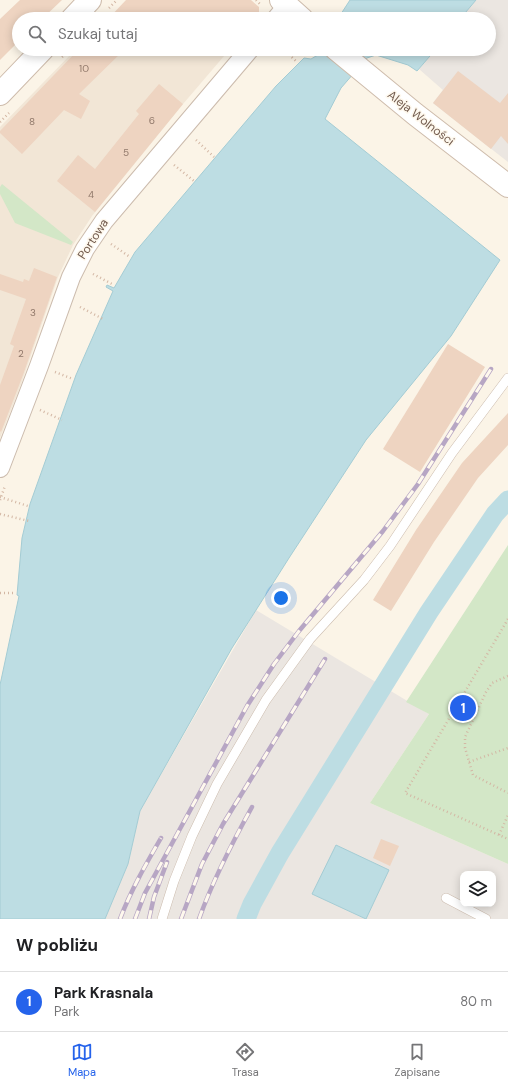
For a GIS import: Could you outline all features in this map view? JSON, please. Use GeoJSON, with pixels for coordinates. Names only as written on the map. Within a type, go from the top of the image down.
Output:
{"type":"FeatureCollection","features":[{"type":"Feature","properties":{"kind":"street"},"geometry":{"type":"LineString","coordinates":[[79,12],[90,0]]}},
{"type":"Feature","properties":{"kind":"street"},"geometry":{"type":"LineString","coordinates":[[0,94],[36,56]]}},
{"type":"Feature","properties":{"kind":"street","name":"Portowa"},"geometry":{"type":"LineString","coordinates":[[0,468],[71,278],[85,249],[104,221],[244,56]]}},
{"type":"Feature","properties":{"kind":"street","name":"Aleja Wolności"},"geometry":{"type":"LineString","coordinates":[[344,56],[508,186]]}},
{"type":"Feature","properties":{"kind":"lane"},"geometry":{"type":"LineString","coordinates":[[162,919],[174,881],[192,836],[217,784],[266,700],[310,640],[364,580],[390,546],[452,452],[508,378]]}},
{"type":"Feature","properties":{"kind":"lane"},"geometry":{"type":"LineString","coordinates":[[446,898],[486,919]]}},
{"type":"Feature","properties":{"kind":"path"},"geometry":{"type":"LineString","coordinates":[[291,56],[297,62]]}},
{"type":"Feature","properties":{"kind":"path"},"geometry":{"type":"LineString","coordinates":[[192,137],[214,157]]}},
{"type":"Feature","properties":{"kind":"path"},"geometry":{"type":"LineString","coordinates":[[171,162],[194,181]]}},
{"type":"Feature","properties":{"kind":"path"},"geometry":{"type":"LineString","coordinates":[[107,242],[130,257]]}},
{"type":"Feature","properties":{"kind":"path"},"geometry":{"type":"LineString","coordinates":[[91,272],[114,284]]}},
{"type":"Feature","properties":{"kind":"path"},"geometry":{"type":"LineString","coordinates":[[78,307],[103,319]]}},
{"type":"Feature","properties":{"kind":"path"},"geometry":{"type":"LineString","coordinates":[[51,370],[73,379]]}},
{"type":"Feature","properties":{"kind":"path"},"geometry":{"type":"LineString","coordinates":[[39,410],[62,420]]}},
{"type":"Feature","properties":{"kind":"path"},"geometry":{"type":"LineString","coordinates":[[0,497],[28,506]]}},
{"type":"Feature","properties":{"kind":"path"},"geometry":{"type":"LineString","coordinates":[[0,514],[29,521]]}},
{"type":"Feature","properties":{"kind":"path"},"geometry":{"type":"LineString","coordinates":[[0,593],[15,593]]}},
{"type":"Feature","properties":{"kind":"path"},"geometry":{"type":"LineString","coordinates":[[508,619],[405,793],[508,839]]}},
{"type":"Feature","properties":{"kind":"path"},"geometry":{"type":"LineString","coordinates":[[508,676],[492,683],[468,727],[465,737],[465,748],[473,775],[508,792]]}},
{"type":"Feature","properties":{"kind":"path"},"geometry":{"type":"LineString","coordinates":[[470,762],[508,748]]}},
{"type":"Feature","properties":{"kind":"path"},"geometry":{"type":"LineString","coordinates":[[499,835],[508,815]]}},
{"type":"Feature","properties":{"kind":"shaded area"},"geometry":{"type":"Polygon","coordinates":[[[476,0],[508,0],[508,162],[433,103],[443,90],[419,69],[430,56],[496,56],[496,12],[466,12],[476,0]]]}},
{"type":"Feature","properties":{"kind":"shaded area"},"geometry":{"type":"Polygon","coordinates":[[[69,56],[224,56],[92,216],[73,245],[58,277],[20,387],[0,438],[0,127],[69,56]]]}},
{"type":"Feature","properties":{"kind":"shaded area"},"geometry":{"type":"Polygon","coordinates":[[[256,610],[429,714],[370,803],[508,864],[508,919],[105,919],[128,864],[140,811],[256,610]]]}},
{"type":"Feature","properties":{"kind":"green space"},"geometry":{"type":"Polygon","coordinates":[[[2,184],[73,242],[71,245],[15,223],[0,194],[0,187],[2,184]]]}},
{"type":"Feature","properties":{"kind":"green space"},"geometry":{"type":"Polygon","coordinates":[[[508,545],[508,864],[370,803],[429,714],[406,702],[508,545]]]}},
{"type":"Feature","properties":{"kind":"water"},"geometry":{"type":"Polygon","coordinates":[[[350,0],[476,0],[466,12],[342,12],[350,0]]]}},
{"type":"Feature","properties":{"kind":"water"},"geometry":{"type":"Polygon","coordinates":[[[316,56],[373,56],[367,58],[341,88],[325,119],[500,260],[451,336],[366,440],[232,648],[140,811],[128,864],[105,919],[0,919],[0,685],[19,596],[17,595],[22,538],[30,504],[76,375],[113,291],[106,287],[107,285],[114,288],[135,252],[276,86],[304,58],[311,59],[316,56]]]}},
{"type":"Feature","properties":{"kind":"water"},"geometry":{"type":"Polygon","coordinates":[[[379,56],[430,56],[417,71],[408,65],[379,56]]]}},
{"type":"Feature","properties":{"kind":"water"},"geometry":{"type":"Polygon","coordinates":[[[336,845],[389,870],[366,919],[312,894],[336,845]]]}},
{"type":"Feature","properties":{"kind":"building"},"geometry":{"type":"Polygon","coordinates":[[[20,0],[62,0],[49,12],[12,12],[12,48],[0,60],[0,19],[20,0]]]}},
{"type":"Feature","properties":{"kind":"building"},"geometry":{"type":"Polygon","coordinates":[[[126,0],[251,0],[259,7],[259,12],[115,12],[126,0]]]}},
{"type":"Feature","properties":{"kind":"building"},"geometry":{"type":"Polygon","coordinates":[[[72,56],[118,56],[79,94],[90,101],[81,119],[64,110],[22,154],[0,133],[0,131],[72,56]]]}},
{"type":"Feature","properties":{"kind":"building"},"geometry":{"type":"Polygon","coordinates":[[[458,71],[500,103],[508,93],[508,144],[501,136],[491,149],[433,103],[458,71]]]}},
{"type":"Feature","properties":{"kind":"building"},"geometry":{"type":"Polygon","coordinates":[[[159,84],[183,104],[95,212],[57,181],[78,155],[95,169],[139,114],[136,111],[159,84]]]}},
{"type":"Feature","properties":{"kind":"building"},"geometry":{"type":"Polygon","coordinates":[[[34,268],[57,277],[23,375],[1,432],[0,385],[14,346],[10,344],[26,299],[0,290],[0,274],[23,282],[24,279],[29,281],[34,268]]]}},
{"type":"Feature","properties":{"kind":"building"},"geometry":{"type":"Polygon","coordinates":[[[448,344],[485,367],[420,472],[383,449],[448,344]]]}},
{"type":"Feature","properties":{"kind":"building"},"geometry":{"type":"Polygon","coordinates":[[[508,413],[508,445],[478,478],[434,542],[391,611],[373,600],[416,530],[462,463],[508,413]]]}},
{"type":"Feature","properties":{"kind":"building"},"geometry":{"type":"Polygon","coordinates":[[[381,839],[399,846],[390,866],[373,858],[381,839]]]}},
{"type":"Feature","properties":{"kind":"waterway"},"geometry":{"type":"LineString","coordinates":[[246,919],[252,904],[280,853],[429,612],[495,514],[508,500]]}},
{"type":"Feature","properties":{"kind":"railway"},"geometry":{"type":"LineString","coordinates":[[135,919],[145,893],[247,706],[274,664],[299,631],[383,531],[418,484],[491,369]]}},
{"type":"Feature","properties":{"kind":"railway"},"geometry":{"type":"LineString","coordinates":[[181,919],[202,864],[223,824],[325,659]]}},
{"type":"Feature","properties":{"kind":"railway"},"geometry":{"type":"LineString","coordinates":[[199,919],[223,862],[252,807]]}},
{"type":"Feature","properties":{"kind":"railway"},"geometry":{"type":"LineString","coordinates":[[120,919],[144,867],[161,838]]}},
{"type":"Feature","properties":{"kind":"railway"},"geometry":{"type":"LineString","coordinates":[[149,919],[154,897],[167,862]]}},
{"type":"Feature","properties":{"kind":"place","name":"Park Krasnala"},"geometry":{"type":"Point","coordinates":[463,708]}}]}
